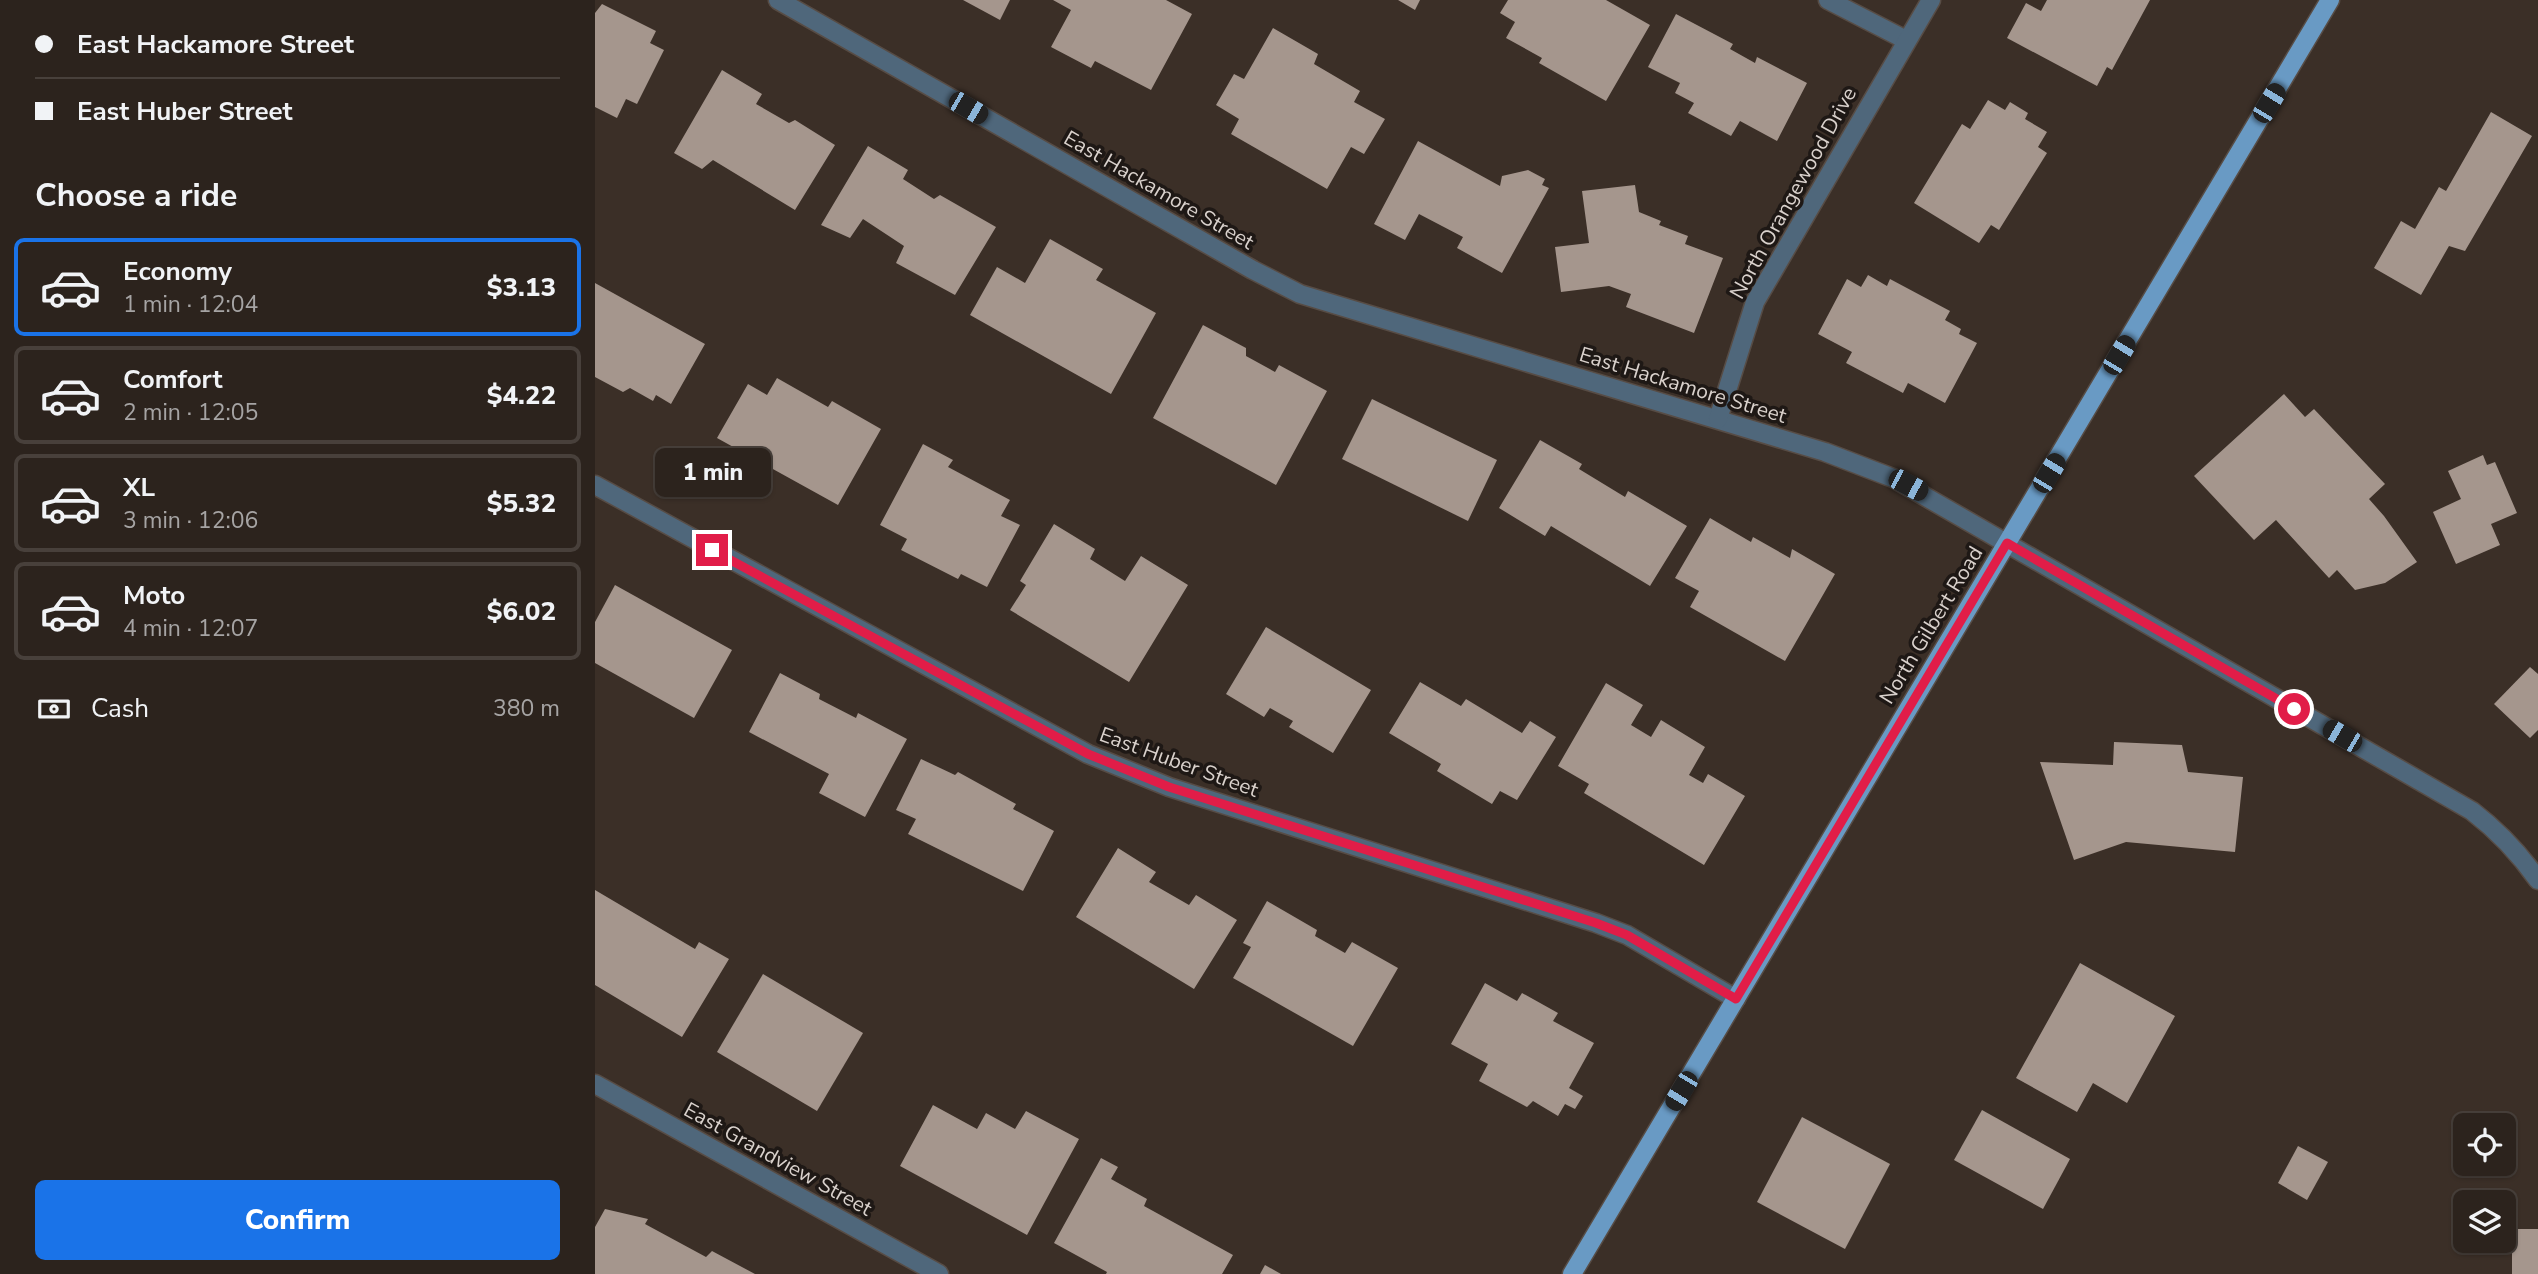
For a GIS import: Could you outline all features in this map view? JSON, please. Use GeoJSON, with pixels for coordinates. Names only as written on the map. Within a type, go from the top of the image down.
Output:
{"type":"FeatureCollection","features":[{"type":"Feature","properties":{"kind":"main road","name":"North Gilbert Road"},"geometry":{"type":"LineString","coordinates":[[1572,1274],[2330,0]]}},
{"type":"Feature","properties":{"kind":"street","name":"East Hackamore Street"},"geometry":{"type":"LineString","coordinates":[[778,0],[1300,294],[1857,462],[1923,493],[2472,811],[2497,830],[2523,858],[2538,880]]}},
{"type":"Feature","properties":{"kind":"street"},"geometry":{"type":"LineString","coordinates":[[1828,0],[1906,40]]}},
{"type":"Feature","properties":{"kind":"street","name":"North Orangewood Drive"},"geometry":{"type":"LineString","coordinates":[[1718,419],[1755,302],[1931,0]]}},
{"type":"Feature","properties":{"kind":"street","name":"East Huber Street"},"geometry":{"type":"LineString","coordinates":[[595,485],[1088,754],[1169,787],[1596,923],[1627,935],[1736,999]]}},
{"type":"Feature","properties":{"kind":"street","name":"East Grandview Street"},"geometry":{"type":"LineString","coordinates":[[595,1084],[939,1274]]}},
{"type":"Feature","properties":{"kind":"building"},"geometry":{"type":"Polygon","coordinates":[[[963,0],[1010,0],[1000,20],[963,0]]]}},
{"type":"Feature","properties":{"kind":"building"},"geometry":{"type":"Polygon","coordinates":[[[1053,0],[1166,0],[1192,14],[1151,90],[1095,61],[1091,68],[1051,47],[1071,10],[1053,0]]]}},
{"type":"Feature","properties":{"kind":"building"},"geometry":{"type":"Polygon","coordinates":[[[1398,0],[1420,0],[1415,10],[1398,0]]]}},
{"type":"Feature","properties":{"kind":"building"},"geometry":{"type":"Polygon","coordinates":[[[1508,0],[1606,0],[1650,25],[1606,101],[1539,63],[1542,58],[1506,38],[1515,22],[1500,13],[1508,0]]]}},
{"type":"Feature","properties":{"kind":"building"},"geometry":{"type":"Polygon","coordinates":[[[2047,0],[2150,0],[2112,70],[2107,67],[2097,86],[2007,38],[2026,3],[2041,11],[2047,0]]]}},
{"type":"Feature","properties":{"kind":"building"},"geometry":{"type":"Polygon","coordinates":[[[602,4],[656,31],[650,43],[664,50],[637,104],[626,99],[617,118],[595,107],[595,13],[602,4]]]}},
{"type":"Feature","properties":{"kind":"building"},"geometry":{"type":"Polygon","coordinates":[[[1676,14],[1733,44],[1730,49],[1755,63],[1757,57],[1807,83],[1777,141],[1740,121],[1731,136],[1688,113],[1694,103],[1675,93],[1680,83],[1648,67],[1676,14]]]}},
{"type":"Feature","properties":{"kind":"building"},"geometry":{"type":"Polygon","coordinates":[[[1273,28],[1318,54],[1314,64],[1360,91],[1354,102],[1385,119],[1364,154],[1351,147],[1327,189],[1231,134],[1239,119],[1216,105],[1234,74],[1244,79],[1273,28]]]}},
{"type":"Feature","properties":{"kind":"building"},"geometry":{"type":"Polygon","coordinates":[[[722,70],[762,94],[756,104],[789,123],[795,120],[835,145],[795,210],[713,160],[702,169],[674,153],[722,70]]]}},
{"type":"Feature","properties":{"kind":"building"},"geometry":{"type":"Polygon","coordinates":[[[1988,100],[2005,110],[2010,102],[2028,113],[2025,119],[2047,132],[2038,147],[2047,153],[1999,230],[1991,225],[1979,243],[1914,203],[1962,124],[1970,129],[1988,100]]]}},
{"type":"Feature","properties":{"kind":"building"},"geometry":{"type":"Polygon","coordinates":[[[2491,112],[2532,136],[2465,251],[2449,246],[2421,295],[2374,268],[2401,221],[2415,229],[2439,187],[2446,191],[2491,112]]]}},
{"type":"Feature","properties":{"kind":"building"},"geometry":{"type":"Polygon","coordinates":[[[1418,141],[1500,186],[1502,176],[1528,170],[1545,179],[1542,185],[1549,188],[1502,273],[1457,248],[1463,237],[1419,214],[1405,240],[1374,224],[1418,141]]]}},
{"type":"Feature","properties":{"kind":"building"},"geometry":{"type":"Polygon","coordinates":[[[868,146],[908,170],[903,179],[934,199],[940,195],[996,227],[955,295],[896,263],[904,246],[863,219],[850,238],[821,225],[868,146]]]}},
{"type":"Feature","properties":{"kind":"building"},"geometry":{"type":"Polygon","coordinates":[[[1635,185],[1639,212],[1661,221],[1659,225],[1688,236],[1685,244],[1723,258],[1694,333],[1626,307],[1631,294],[1609,286],[1561,292],[1555,247],[1589,243],[1582,191],[1635,185]]]}},
{"type":"Feature","properties":{"kind":"building"},"geometry":{"type":"Polygon","coordinates":[[[1050,239],[1103,269],[1096,280],[1156,313],[1111,394],[970,315],[997,267],[1025,283],[1050,239]]]}},
{"type":"Feature","properties":{"kind":"building"},"geometry":{"type":"Polygon","coordinates":[[[1868,275],[1887,286],[1890,279],[1950,311],[1945,320],[1961,329],[1959,334],[1977,343],[1945,403],[1908,383],[1903,393],[1846,363],[1852,352],[1818,334],[1847,279],[1861,287],[1868,275]]]}},
{"type":"Feature","properties":{"kind":"building"},"geometry":{"type":"Polygon","coordinates":[[[595,283],[705,344],[671,404],[656,395],[653,401],[630,388],[623,392],[595,377],[595,283]]]}},
{"type":"Feature","properties":{"kind":"building"},"geometry":{"type":"Polygon","coordinates":[[[1203,325],[1246,348],[1246,356],[1275,372],[1279,365],[1327,391],[1276,485],[1153,418],[1203,325]]]}},
{"type":"Feature","properties":{"kind":"building"},"geometry":{"type":"Polygon","coordinates":[[[777,378],[828,407],[832,401],[881,429],[838,505],[717,438],[748,384],[767,395],[777,378]]]}},
{"type":"Feature","properties":{"kind":"building"},"geometry":{"type":"Polygon","coordinates":[[[2284,394],[2305,417],[2314,409],[2385,484],[2369,499],[2417,562],[2385,583],[2355,590],[2337,570],[2329,578],[2276,520],[2254,540],[2194,476],[2284,394]]]}},
{"type":"Feature","properties":{"kind":"building"},"geometry":{"type":"Polygon","coordinates":[[[1372,399],[1497,460],[1468,521],[1342,459],[1372,399]]]}},
{"type":"Feature","properties":{"kind":"building"},"geometry":{"type":"Polygon","coordinates":[[[1540,440],[1582,464],[1579,469],[1625,497],[1628,491],[1687,526],[1650,586],[1551,526],[1545,536],[1499,508],[1540,440]]]}},
{"type":"Feature","properties":{"kind":"building"},"geometry":{"type":"Polygon","coordinates":[[[923,444],[953,460],[948,467],[1010,500],[1001,516],[1020,525],[987,587],[961,574],[958,579],[901,550],[907,539],[880,525],[923,444]]]}},
{"type":"Feature","properties":{"kind":"building"},"geometry":{"type":"Polygon","coordinates":[[[2483,455],[2487,465],[2495,462],[2517,513],[2491,524],[2500,545],[2456,564],[2433,512],[2461,499],[2448,471],[2483,455]]]}},
{"type":"Feature","properties":{"kind":"building"},"geometry":{"type":"Polygon","coordinates":[[[1710,518],[1751,542],[1753,537],[1790,558],[1792,549],[1835,574],[1785,661],[1690,607],[1699,591],[1675,578],[1710,518]]]}},
{"type":"Feature","properties":{"kind":"building"},"geometry":{"type":"Polygon","coordinates":[[[1054,524],[1095,549],[1090,559],[1125,581],[1141,556],[1188,585],[1129,682],[1010,610],[1026,585],[1020,581],[1054,524]]]}},
{"type":"Feature","properties":{"kind":"building"},"geometry":{"type":"Polygon","coordinates":[[[615,585],[732,650],[694,718],[595,663],[595,622],[615,585]]]}},
{"type":"Feature","properties":{"kind":"building"},"geometry":{"type":"Polygon","coordinates":[[[1266,627],[1371,690],[1333,753],[1289,727],[1293,721],[1270,708],[1264,717],[1226,694],[1266,627]]]}},
{"type":"Feature","properties":{"kind":"building"},"geometry":{"type":"Polygon","coordinates":[[[2530,667],[2538,674],[2538,730],[2530,738],[2494,704],[2530,667]]]}},
{"type":"Feature","properties":{"kind":"building"},"geometry":{"type":"Polygon","coordinates":[[[780,673],[820,694],[819,699],[856,718],[858,713],[907,739],[865,817],[819,793],[829,774],[749,732],[780,673]]]}},
{"type":"Feature","properties":{"kind":"building"},"geometry":{"type":"Polygon","coordinates":[[[1420,682],[1461,706],[1466,699],[1522,733],[1530,721],[1556,737],[1517,800],[1500,791],[1492,804],[1437,771],[1441,764],[1389,733],[1420,682]]]}},
{"type":"Feature","properties":{"kind":"building"},"geometry":{"type":"Polygon","coordinates":[[[1606,683],[1643,705],[1631,725],[1651,737],[1661,720],[1705,747],[1689,775],[1703,783],[1708,774],[1745,796],[1704,865],[1584,793],[1589,784],[1558,766],[1606,683]]]}},
{"type":"Feature","properties":{"kind":"building"},"geometry":{"type":"Polygon","coordinates":[[[2114,742],[2182,745],[2188,772],[2243,777],[2235,852],[2126,842],[2074,860],[2040,762],[2113,765],[2114,742]]]}},
{"type":"Feature","properties":{"kind":"building"},"geometry":{"type":"Polygon","coordinates":[[[921,759],[955,775],[958,772],[1016,804],[1013,809],[1054,831],[1023,891],[908,834],[916,819],[896,810],[921,759]]]}},
{"type":"Feature","properties":{"kind":"building"},"geometry":{"type":"Polygon","coordinates":[[[1118,848],[1156,872],[1149,882],[1189,905],[1196,895],[1237,920],[1194,989],[1076,917],[1118,848]]]}},
{"type":"Feature","properties":{"kind":"building"},"geometry":{"type":"Polygon","coordinates":[[[595,890],[695,949],[699,942],[729,959],[682,1037],[595,985],[595,890]]]}},
{"type":"Feature","properties":{"kind":"building"},"geometry":{"type":"Polygon","coordinates":[[[1267,901],[1317,930],[1315,936],[1345,953],[1352,942],[1398,968],[1353,1046],[1233,978],[1251,947],[1243,943],[1267,901]]]}},
{"type":"Feature","properties":{"kind":"building"},"geometry":{"type":"Polygon","coordinates":[[[2080,963],[2175,1016],[2127,1103],[2093,1083],[2077,1112],[2016,1078],[2080,963]]]}},
{"type":"Feature","properties":{"kind":"building"},"geometry":{"type":"Polygon","coordinates":[[[763,974],[863,1033],[817,1111],[717,1052],[763,974]]]}},
{"type":"Feature","properties":{"kind":"building"},"geometry":{"type":"Polygon","coordinates":[[[1485,983],[1517,1001],[1522,993],[1558,1013],[1553,1021],[1594,1043],[1569,1088],[1583,1096],[1575,1109],[1565,1104],[1558,1116],[1533,1101],[1527,1107],[1479,1081],[1488,1064],[1451,1044],[1485,983]]]}},
{"type":"Feature","properties":{"kind":"building"},"geometry":{"type":"Polygon","coordinates":[[[933,1105],[977,1129],[986,1113],[1015,1129],[1026,1111],[1079,1139],[1027,1235],[900,1166],[933,1105]]]}},
{"type":"Feature","properties":{"kind":"building"},"geometry":{"type":"Polygon","coordinates":[[[1982,1110],[2070,1159],[2043,1209],[1954,1160],[1982,1110]]]}},
{"type":"Feature","properties":{"kind":"building"},"geometry":{"type":"Polygon","coordinates":[[[1802,1117],[1890,1164],[1845,1249],[1757,1202],[1802,1117]]]}},
{"type":"Feature","properties":{"kind":"building"},"geometry":{"type":"Polygon","coordinates":[[[2298,1146],[2328,1162],[2307,1200],[2278,1183],[2298,1146]]]}},
{"type":"Feature","properties":{"kind":"building"},"geometry":{"type":"Polygon","coordinates":[[[1101,1158],[1118,1167],[1111,1179],[1147,1199],[1144,1206],[1233,1255],[1222,1274],[1106,1274],[1107,1272],[1054,1243],[1101,1158]]]}},
{"type":"Feature","properties":{"kind":"building"},"geometry":{"type":"Polygon","coordinates":[[[605,1209],[648,1219],[645,1224],[706,1257],[712,1251],[755,1274],[595,1274],[595,1227],[605,1209]]]}},
{"type":"Feature","properties":{"kind":"building"},"geometry":{"type":"Polygon","coordinates":[[[2516,1229],[2538,1229],[2538,1274],[2512,1274],[2512,1253],[2516,1253],[2516,1229]]]}},
{"type":"Feature","properties":{"kind":"building"},"geometry":{"type":"Polygon","coordinates":[[[1265,1265],[1281,1274],[1260,1274],[1265,1265]]]}},
{"type":"Feature","properties":{"kind":"route"},"geometry":{"type":"LineString","coordinates":[[712,550],[1088,754],[1169,787],[1596,923],[1627,935],[1736,999],[2007,543],[2294,709]]}}]}
